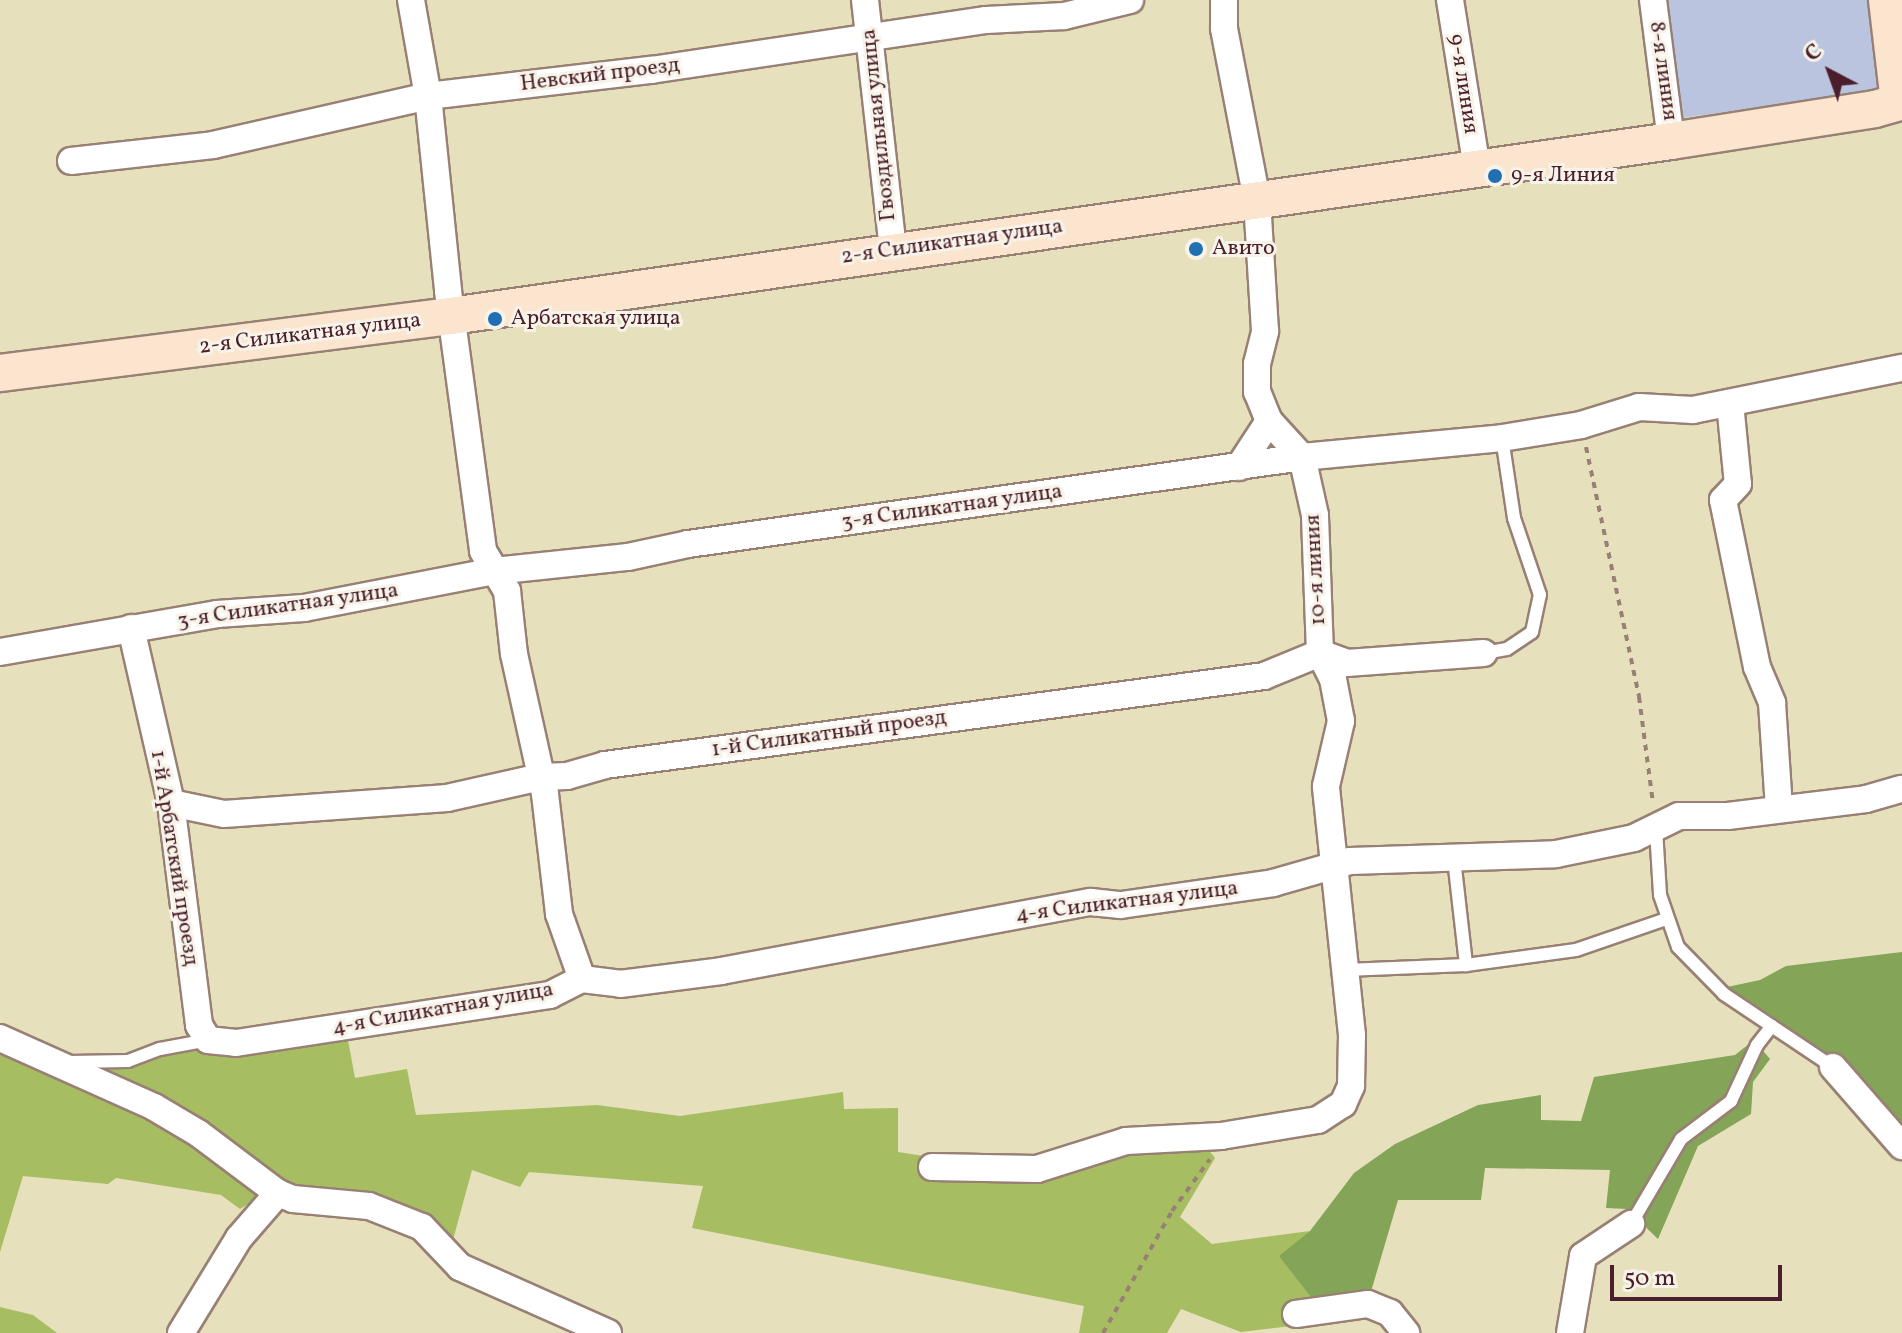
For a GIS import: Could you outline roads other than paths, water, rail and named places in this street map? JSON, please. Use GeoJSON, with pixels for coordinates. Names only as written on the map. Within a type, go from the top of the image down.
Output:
{"type":"FeatureCollection","features":[{"type":"Feature","properties":{"kind":"street"},"geometry":{"type":"LineString","coordinates":[[411,0],[428,96],[451,316],[483,551],[507,591],[514,654],[541,777],[559,914],[582,979]]}},
{"type":"Feature","properties":{"kind":"street","name":"Гвоздильная улица"},"geometry":{"type":"LineString","coordinates":[[865,0],[893,250]]}},
{"type":"Feature","properties":{"kind":"street","name":"Невский проезд"},"geometry":{"type":"LineString","coordinates":[[71,161],[213,145],[428,96],[651,70],[986,20],[1064,16],[1130,0]]}},
{"type":"Feature","properties":{"kind":"street","name":"10-я линия"},"geometry":{"type":"LineString","coordinates":[[932,1167],[1037,1169],[1126,1141],[1221,1136],[1318,1120],[1343,1104],[1351,1086],[1352,1035],[1326,786],[1341,721],[1333,679],[1320,653],[1315,515],[1302,457],[1269,421],[1257,392],[1257,364],[1265,331],[1257,200],[1224,28],[1224,0]]}},
{"type":"Feature","properties":{"kind":"street","name":"9-я линия"},"geometry":{"type":"LineString","coordinates":[[1450,0],[1477,168]]}},
{"type":"Feature","properties":{"kind":"street","name":"8-я линия"},"geometry":{"type":"LineString","coordinates":[[1653,0],[1671,141]]}},
{"type":"Feature","properties":{"kind":"street"},"geometry":{"type":"LineString","coordinates":[[1887,0],[1901,106]]}},
{"type":"Feature","properties":{"kind":"street","name":"2-я Силикатная улица"},"geometry":{"type":"LineString","coordinates":[[0,373],[451,316],[1901,106]]}},
{"type":"Feature","properties":{"kind":"street","name":"3-я Силикатная улица"},"geometry":{"type":"LineString","coordinates":[[0,652],[217,614],[304,608],[430,587],[494,571],[628,557],[688,544],[1302,457],[1502,438],[1581,425],[1639,407],[1693,410],[1886,374],[1902,368]]}},
{"type":"Feature","properties":{"kind":"street"},"geometry":{"type":"LineString","coordinates":[[1730,403],[1738,484],[1723,500],[1757,667],[1772,703],[1779,808]]}},
{"type":"Feature","properties":{"kind":"street"},"geometry":{"type":"LineString","coordinates":[[1239,467],[1269,421]]}},
{"type":"Feature","properties":{"kind":"street","name":"1-й Арбатский проезд"},"geometry":{"type":"LineString","coordinates":[[131,628],[171,803],[199,1025],[208,1040]]}},
{"type":"Feature","properties":{"kind":"street"},"geometry":{"type":"LineString","coordinates":[[1320,653],[1347,663],[1484,653]]}},
{"type":"Feature","properties":{"kind":"street","name":"1-й Силикатный проезд"},"geometry":{"type":"LineString","coordinates":[[171,803],[224,814],[447,798],[541,777],[567,776],[605,765],[1224,683],[1264,676],[1320,653]]}},
{"type":"Feature","properties":{"kind":"street","name":"4-я Силикатная улица"},"geometry":{"type":"LineString","coordinates":[[208,1040],[236,1043],[550,995],[582,979],[620,984],[721,971],[1091,902],[1121,905],[1273,883],[1333,864],[1556,854],[1634,838],[1679,816],[1728,816],[1866,799],[1902,789]]}},
{"type":"Feature","properties":{"kind":"street"},"geometry":{"type":"LineString","coordinates":[[0,1038],[19,1050],[66,1066],[154,1107],[198,1133],[278,1193],[293,1199],[369,1206],[422,1227],[460,1267],[608,1333]]}},
{"type":"Feature","properties":{"kind":"street"},"geometry":{"type":"LineString","coordinates":[[1833,1067],[1902,1146]]}},
{"type":"Feature","properties":{"kind":"street"},"geometry":{"type":"LineString","coordinates":[[181,1333],[239,1238],[278,1193]]}},
{"type":"Feature","properties":{"kind":"street"},"geometry":{"type":"LineString","coordinates":[[1570,1333],[1583,1256],[1631,1224]]}},
{"type":"Feature","properties":{"kind":"street"},"geometry":{"type":"LineString","coordinates":[[1296,1314],[1368,1304],[1390,1313],[1406,1333]]}},
{"type":"Feature","properties":{"kind":"lane"},"geometry":{"type":"LineString","coordinates":[[1484,653],[1507,649],[1532,632],[1540,595],[1514,518],[1502,438]]}},
{"type":"Feature","properties":{"kind":"lane"},"geometry":{"type":"LineString","coordinates":[[1656,829],[1655,852],[1666,919],[1678,947],[1715,985],[1833,1067]]}},
{"type":"Feature","properties":{"kind":"lane"},"geometry":{"type":"LineString","coordinates":[[1454,859],[1466,965]]}},
{"type":"Feature","properties":{"kind":"lane"},"geometry":{"type":"LineString","coordinates":[[1346,970],[1466,965],[1576,950],[1666,919]]}},
{"type":"Feature","properties":{"kind":"lane"},"geometry":{"type":"LineString","coordinates":[[1631,1224],[1681,1139],[1731,1101],[1757,1045],[1772,1026]]}},
{"type":"Feature","properties":{"kind":"lane"},"geometry":{"type":"LineString","coordinates":[[66,1066],[68,1062],[128,1061],[160,1049],[208,1040]]}},
{"type":"Feature","properties":{"kind":"place","name":"9-я Линия"},"geometry":{"type":"Point","coordinates":[1495,176]}},
{"type":"Feature","properties":{"kind":"place","name":"Авито"},"geometry":{"type":"Point","coordinates":[1196,249]}},
{"type":"Feature","properties":{"kind":"place","name":"Арбатская улица"},"geometry":{"type":"Point","coordinates":[495,319]}}]}
